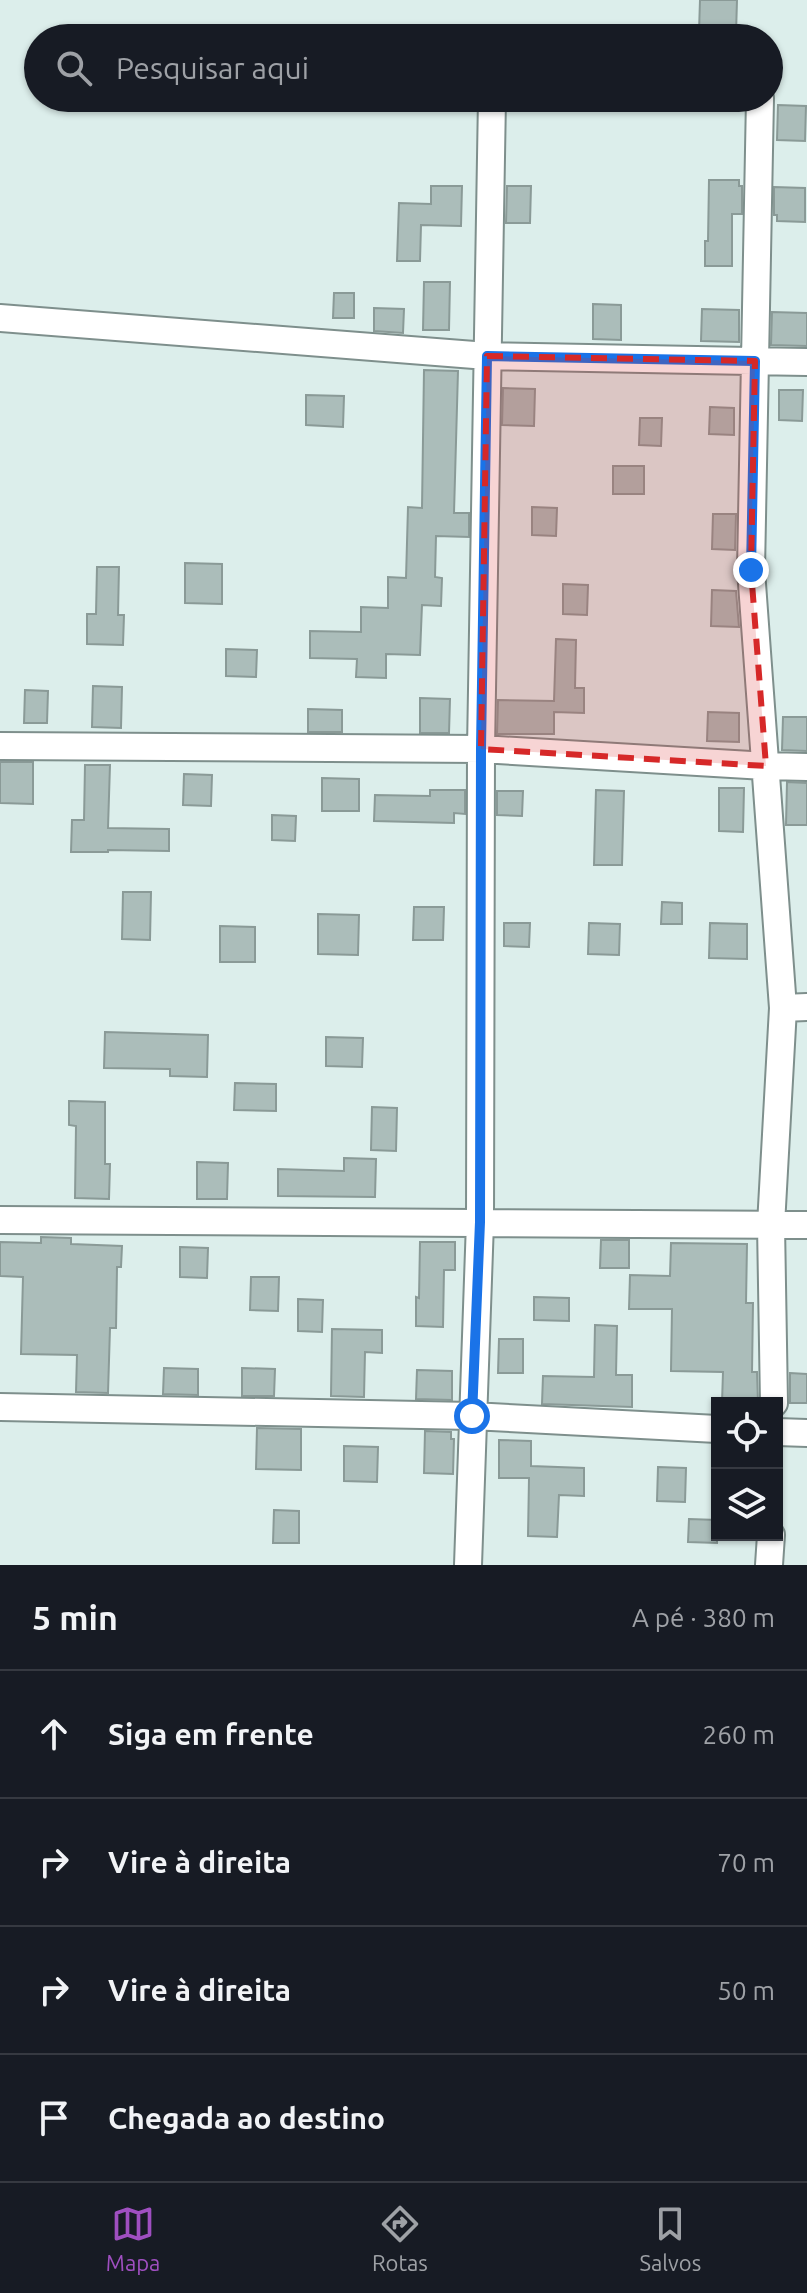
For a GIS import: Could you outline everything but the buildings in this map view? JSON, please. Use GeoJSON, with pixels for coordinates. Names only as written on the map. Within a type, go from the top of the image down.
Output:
{"type":"FeatureCollection","features":[{"type":"Feature","properties":{"kind":"street"},"geometry":{"type":"LineString","coordinates":[[468,1565],[480,1222],[481,749],[492,112]]}},
{"type":"Feature","properties":{"kind":"street"},"geometry":{"type":"LineString","coordinates":[[760,112],[751,570],[766,766],[795,1008],[771,1225],[774,1397]]}},
{"type":"Feature","properties":{"kind":"street"},"geometry":{"type":"LineString","coordinates":[[0,318],[487,356],[807,362]]}},
{"type":"Feature","properties":{"kind":"street"},"geometry":{"type":"LineString","coordinates":[[0,746],[481,749],[807,767]]}},
{"type":"Feature","properties":{"kind":"street"},"geometry":{"type":"LineString","coordinates":[[0,1220],[807,1225]]}},
{"type":"Feature","properties":{"kind":"street"},"geometry":{"type":"LineString","coordinates":[[0,1407],[472,1416],[711,1429]]}},
{"type":"Feature","properties":{"kind":"street"},"geometry":{"type":"LineString","coordinates":[[783,1432],[807,1433]]}},
{"type":"Feature","properties":{"kind":"street"},"geometry":{"type":"LineString","coordinates":[[769,1565],[771,1541]]}},
{"type":"Feature","properties":{"kind":"highlighted area"},"geometry":{"type":"Polygon","coordinates":[[[487,356],[755,361],[751,570],[766,766],[481,749],[487,356]]]}},
{"type":"Feature","properties":{"kind":"route"},"geometry":{"type":"LineString","coordinates":[[472,1416],[480,1222],[481,749],[487,356],[755,361],[751,570]]}}]}
